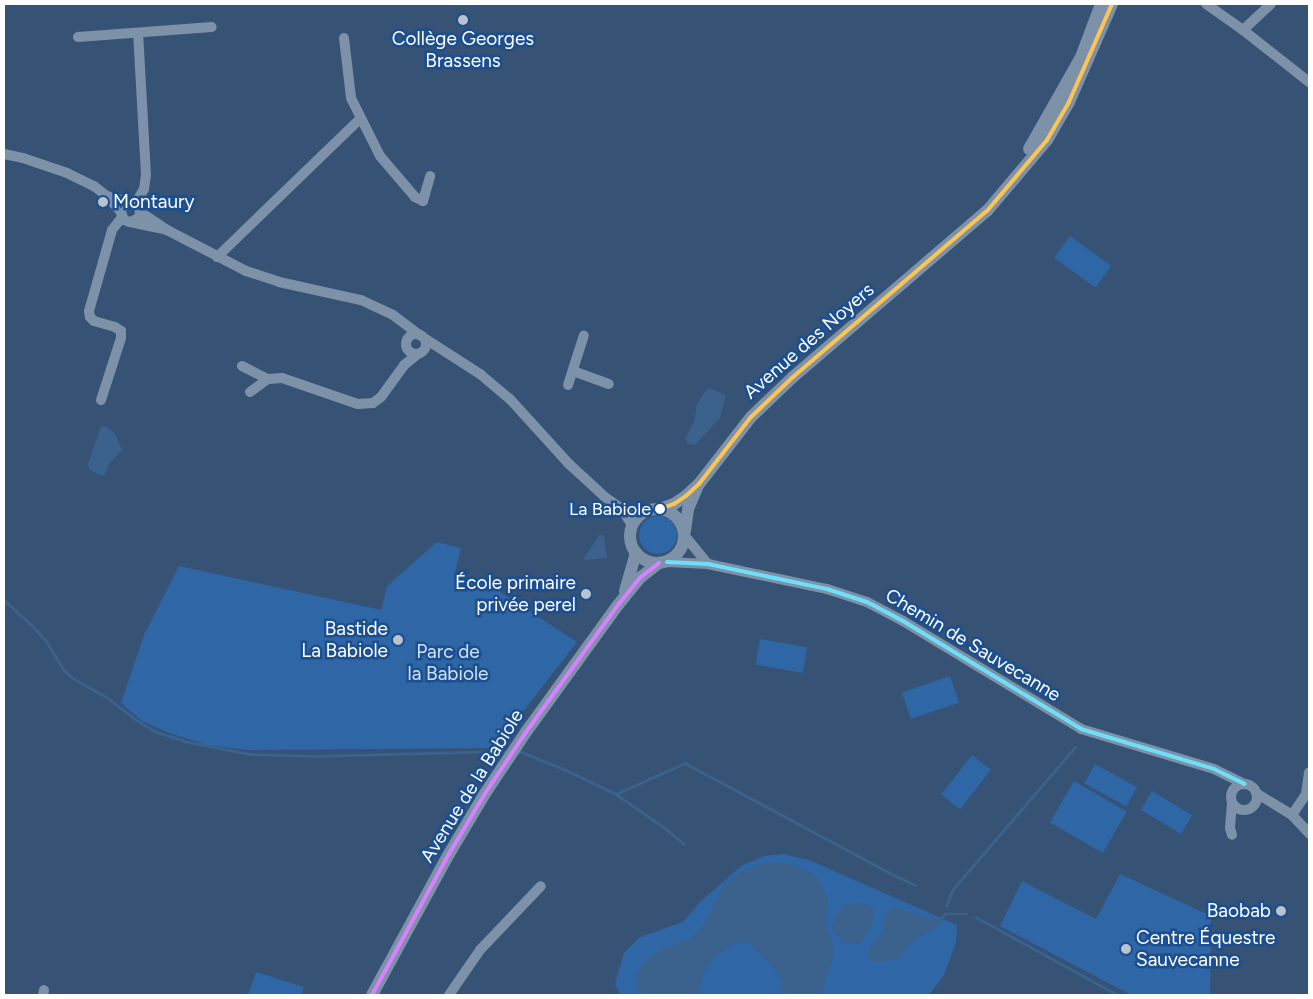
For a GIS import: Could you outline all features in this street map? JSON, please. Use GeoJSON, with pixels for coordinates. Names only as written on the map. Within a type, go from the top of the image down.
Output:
{"type":"FeatureCollection","features":[{"type":"Feature","properties":{"kind":"street","name":"Avenue des Noyers"},"geometry":{"type":"LineString","coordinates":[[660,509],[674,504],[698,484],[734,437],[772,397],[956,238],[1014,170],[1038,136],[1081,57],[1102,9],[1112,4]]}},
{"type":"Feature","properties":{"kind":"street"},"geometry":{"type":"LineString","coordinates":[[1206,4],[1243,30],[1309,82]]}},
{"type":"Feature","properties":{"kind":"street"},"geometry":{"type":"LineString","coordinates":[[1243,30],[1271,4]]}},
{"type":"Feature","properties":{"kind":"street"},"geometry":{"type":"LineString","coordinates":[[78,37],[212,27]]}},
{"type":"Feature","properties":{"kind":"street"},"geometry":{"type":"LineString","coordinates":[[101,400],[121,338],[121,331],[115,326],[94,321],[90,317],[89,311],[112,230],[125,217],[139,218],[135,206],[144,190],[146,175],[138,34]]}},
{"type":"Feature","properties":{"kind":"street"},"geometry":{"type":"LineString","coordinates":[[344,38],[351,98],[380,156],[415,197],[422,201],[430,176]]}},
{"type":"Feature","properties":{"kind":"street"},"geometry":{"type":"LineString","coordinates":[[218,257],[360,119]]}},
{"type":"Feature","properties":{"kind":"street"},"geometry":{"type":"LineString","coordinates":[[4,154],[67,172],[94,186],[107,196],[125,217],[167,230]]}},
{"type":"Feature","properties":{"kind":"street"},"geometry":{"type":"LineString","coordinates":[[107,196],[135,206],[167,230],[246,271],[279,282],[361,300],[393,315],[399,321],[480,374],[510,400],[569,464],[605,497],[621,508],[643,513],[660,509],[667,510],[679,520],[685,535],[708,564]]}},
{"type":"Feature","properties":{"kind":"street"},"geometry":{"type":"LineString","coordinates":[[125,217],[123,207],[135,206]]}},
{"type":"Feature","properties":{"kind":"street"},"geometry":{"type":"LineString","coordinates":[[399,321],[412,354],[446,352]]}},
{"type":"Feature","properties":{"kind":"street"},"geometry":{"type":"LineString","coordinates":[[568,385],[584,335]]}},
{"type":"Feature","properties":{"kind":"street"},"geometry":{"type":"LineString","coordinates":[[404,365],[410,336],[422,336]]}},
{"type":"Feature","properties":{"kind":"street"},"geometry":{"type":"LineString","coordinates":[[242,366],[268,378],[282,378],[365,405],[373,403],[381,397],[404,365],[426,348],[422,336]]}},
{"type":"Feature","properties":{"kind":"street"},"geometry":{"type":"LineString","coordinates":[[573,371],[609,384]]}},
{"type":"Feature","properties":{"kind":"street"},"geometry":{"type":"LineString","coordinates":[[250,392],[268,378]]}},
{"type":"Feature","properties":{"kind":"street","name":"Avenue des Noyers"},"geometry":{"type":"LineString","coordinates":[[685,535],[688,509],[698,484]]}},
{"type":"Feature","properties":{"kind":"street"},"geometry":{"type":"LineString","coordinates":[[621,508],[632,525]]}},
{"type":"Feature","properties":{"kind":"street"},"geometry":{"type":"LineString","coordinates":[[643,513],[632,525],[630,540],[636,553],[643,559],[663,562],[680,551],[685,535]]}},
{"type":"Feature","properties":{"kind":"street","name":"Avenue de la Babiole"},"geometry":{"type":"LineString","coordinates":[[618,605],[631,575],[636,553]]}},
{"type":"Feature","properties":{"kind":"street","name":"Avenue de la Babiole"},"geometry":{"type":"LineString","coordinates":[[372,995],[484,795],[526,732],[618,605],[641,577],[663,562]]}},
{"type":"Feature","properties":{"kind":"street","name":"Chemin de Sauvecanne"},"geometry":{"type":"LineString","coordinates":[[663,562],[708,564],[827,589],[867,602],[903,621],[1081,729],[1214,769],[1245,784]]}},
{"type":"Feature","properties":{"kind":"street"},"geometry":{"type":"LineString","coordinates":[[1214,769],[1228,789],[1236,808],[1288,813]]}},
{"type":"Feature","properties":{"kind":"street"},"geometry":{"type":"LineString","coordinates":[[1288,813],[1306,794],[1309,772]]}},
{"type":"Feature","properties":{"kind":"street"},"geometry":{"type":"LineString","coordinates":[[1256,793],[1257,798],[1250,809],[1235,822],[1232,835],[1230,828],[1235,788],[1245,784],[1251,786],[1256,793],[1288,813],[1309,832]]}},
{"type":"Feature","properties":{"kind":"street"},"geometry":{"type":"LineString","coordinates":[[449,995],[480,950],[541,886]]}},
{"type":"Feature","properties":{"kind":"green space"},"geometry":{"type":"Polygon","coordinates":[[[1070,236],[1111,266],[1095,288],[1054,258],[1070,236]]]}},
{"type":"Feature","properties":{"kind":"green space"},"geometry":{"type":"Polygon","coordinates":[[[658,516],[671,522],[677,535],[671,548],[658,554],[645,548],[639,535],[645,522],[658,516]]]}},
{"type":"Feature","properties":{"kind":"green space","name":"Parc de la Babiole"},"geometry":{"type":"Polygon","coordinates":[[[437,542],[461,548],[454,577],[491,586],[577,642],[495,748],[248,750],[208,745],[169,733],[142,721],[121,703],[144,635],[179,566],[381,610],[387,586],[437,542]]]}},
{"type":"Feature","properties":{"kind":"green space"},"geometry":{"type":"Polygon","coordinates":[[[760,639],[807,647],[803,673],[755,665],[760,639]]]}},
{"type":"Feature","properties":{"kind":"green space"},"geometry":{"type":"Polygon","coordinates":[[[950,676],[959,702],[911,719],[902,693],[950,676]]]}},
{"type":"Feature","properties":{"kind":"green space"},"geometry":{"type":"Polygon","coordinates":[[[972,755],[991,770],[960,809],[941,794],[972,755]]]}},
{"type":"Feature","properties":{"kind":"green space"},"geometry":{"type":"Polygon","coordinates":[[[1095,764],[1137,787],[1126,807],[1084,783],[1095,764]]]}},
{"type":"Feature","properties":{"kind":"green space"},"geometry":{"type":"Polygon","coordinates":[[[1074,781],[1127,812],[1103,853],[1050,823],[1074,781]]]}},
{"type":"Feature","properties":{"kind":"green space"},"geometry":{"type":"Polygon","coordinates":[[[1152,791],[1192,815],[1181,834],[1141,810],[1152,791]]]}},
{"type":"Feature","properties":{"kind":"green space"},"geometry":{"type":"Polygon","coordinates":[[[783,854],[809,860],[957,925],[956,943],[944,975],[929,995],[620,995],[615,984],[624,953],[640,937],[683,922],[700,902],[741,866],[764,856],[783,854]]]}},
{"type":"Feature","properties":{"kind":"green space","name":"Centre Équestre Sauvecanne"},"geometry":{"type":"Polygon","coordinates":[[[1120,874],[1211,916],[1210,995],[1131,995],[1000,926],[1022,881],[1096,919],[1120,874]]]}},
{"type":"Feature","properties":{"kind":"green space"},"geometry":{"type":"Polygon","coordinates":[[[256,972],[304,987],[301,995],[248,995],[256,972]]]}},
{"type":"Feature","properties":{"kind":"shaded area"},"geometry":{"type":"Polygon","coordinates":[[[709,388],[726,395],[720,418],[695,445],[688,444],[685,438],[694,422],[697,404],[709,388]]]}},
{"type":"Feature","properties":{"kind":"shaded area"},"geometry":{"type":"Polygon","coordinates":[[[103,426],[108,427],[115,434],[122,450],[109,464],[105,475],[101,476],[89,469],[88,464],[100,429],[103,426]]]}},
{"type":"Feature","properties":{"kind":"shaded area"},"geometry":{"type":"Polygon","coordinates":[[[600,534],[604,536],[607,558],[583,560],[600,534]]]}},
{"type":"Feature","properties":{"kind":"shaded area"},"geometry":{"type":"Polygon","coordinates":[[[786,863],[808,871],[818,879],[828,899],[826,927],[834,944],[834,954],[821,995],[781,995],[782,981],[772,965],[749,944],[737,942],[719,953],[710,963],[703,974],[698,995],[638,995],[636,975],[640,968],[658,951],[690,939],[704,925],[723,886],[744,870],[763,864],[786,863]]]}},
{"type":"Feature","properties":{"kind":"shaded area"},"geometry":{"type":"Polygon","coordinates":[[[859,903],[869,905],[874,911],[872,922],[864,939],[858,945],[842,941],[832,928],[836,915],[844,906],[859,903]]]}},
{"type":"Feature","properties":{"kind":"shaded area"},"geometry":{"type":"Polygon","coordinates":[[[895,907],[926,918],[933,918],[938,921],[937,928],[917,937],[897,959],[879,963],[871,960],[868,955],[870,947],[882,932],[887,911],[895,907]]]}},
{"type":"Feature","properties":{"kind":"waterway"},"geometry":{"type":"LineString","coordinates":[[4,600],[33,626],[47,642],[64,670],[74,679],[105,696],[154,731],[184,741],[249,754],[316,756],[505,751]]}},
{"type":"Feature","properties":{"kind":"waterway"},"geometry":{"type":"LineString","coordinates":[[946,906],[953,889],[1075,747]]}},
{"type":"Feature","properties":{"kind":"waterway"},"geometry":{"type":"LineString","coordinates":[[519,751],[568,771],[616,794],[665,828],[684,844]]}},
{"type":"Feature","properties":{"kind":"waterway"},"geometry":{"type":"LineString","coordinates":[[616,794],[685,763],[915,885]]}},
{"type":"Feature","properties":{"kind":"waterway"},"geometry":{"type":"LineString","coordinates":[[938,921],[945,914],[967,914]]}},
{"type":"Feature","properties":{"kind":"waterway"},"geometry":{"type":"LineString","coordinates":[[976,917],[1118,995]]}},
{"type":"Feature","properties":{"kind":"transit line"},"geometry":{"type":"LineString","coordinates":[[660,509],[674,504],[699,484],[751,417],[793,377],[987,211],[1047,140],[1069,102],[1112,4]]}},
{"type":"Feature","properties":{"kind":"transit line"},"geometry":{"type":"LineString","coordinates":[[667,562],[708,564],[827,589],[867,602],[903,621],[1081,729],[1214,769],[1245,784]]}},
{"type":"Feature","properties":{"kind":"transit line"},"geometry":{"type":"LineString","coordinates":[[372,995],[449,854],[484,795],[526,732],[618,605],[641,577],[659,563]]}},
{"type":"Feature","properties":{"kind":"place","name":"Collège Georges Brassens"},"geometry":{"type":"Point","coordinates":[463,20]}},
{"type":"Feature","properties":{"kind":"place","name":"Montaury"},"geometry":{"type":"Point","coordinates":[103,202]}},
{"type":"Feature","properties":{"kind":"place","name":"La Babiole"},"geometry":{"type":"Point","coordinates":[660,509]}},
{"type":"Feature","properties":{"kind":"place","name":"École primaire privée perel"},"geometry":{"type":"Point","coordinates":[586,594]}},
{"type":"Feature","properties":{"kind":"place","name":"Bastide La Babiole"},"geometry":{"type":"Point","coordinates":[398,640]}},
{"type":"Feature","properties":{"kind":"place","name":"Baobab"},"geometry":{"type":"Point","coordinates":[1281,911]}},
{"type":"Feature","properties":{"kind":"place","name":"Centre Équestre Sauvecanne"},"geometry":{"type":"Point","coordinates":[1126,949]}}]}
